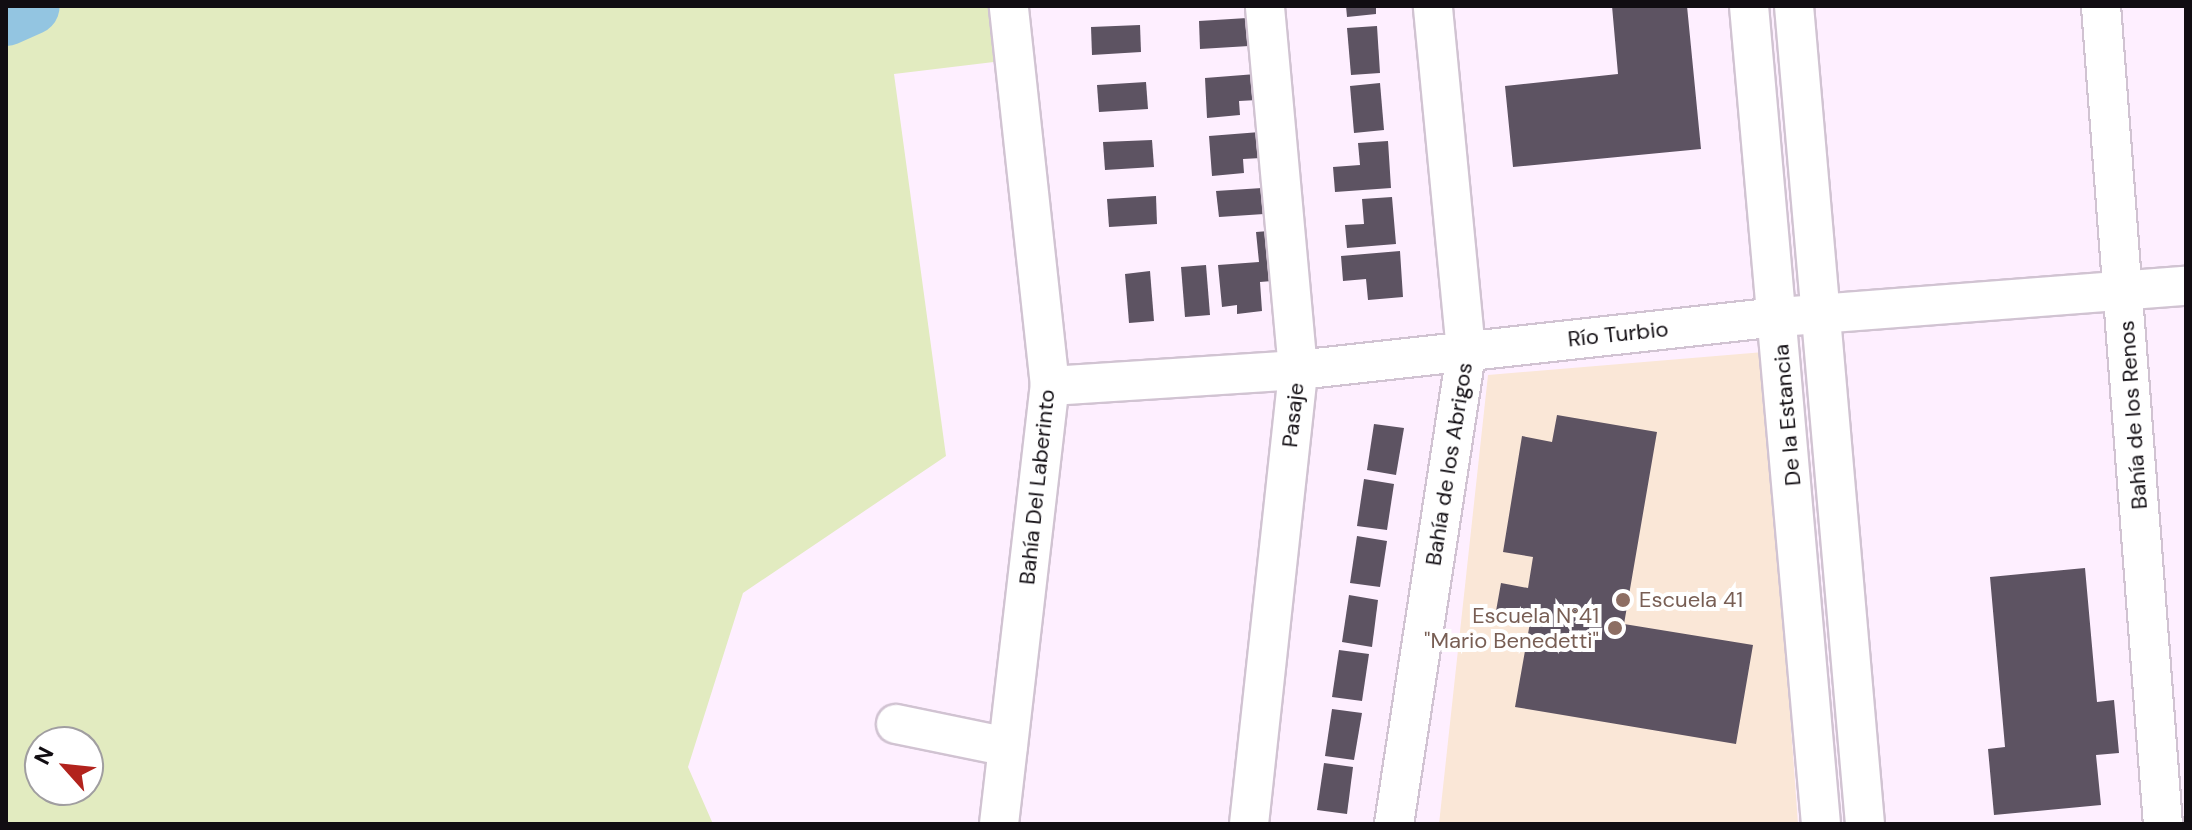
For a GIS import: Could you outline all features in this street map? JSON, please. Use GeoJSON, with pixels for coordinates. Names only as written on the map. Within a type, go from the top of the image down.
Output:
{"type":"FeatureCollection","features":[{"type":"Feature","properties":{"kind":"street","name":"Bahía Del Laberinto"},"geometry":{"type":"LineString","coordinates":[[999,824],[1050,386],[1009,6]]}},
{"type":"Feature","properties":{"kind":"street","name":"Pasaje"},"geometry":{"type":"LineString","coordinates":[[1249,824],[1298,370],[1265,6]]}},
{"type":"Feature","properties":{"kind":"street","name":"Bahía de los Abrigos"},"geometry":{"type":"LineString","coordinates":[[1394,824],[1466,351],[1433,6]]}},
{"type":"Feature","properties":{"kind":"street","name":"De la Estancia"},"geometry":{"type":"LineString","coordinates":[[1749,6],[1779,317],[1821,824]]}},
{"type":"Feature","properties":{"kind":"street","name":"De la Estancia"},"geometry":{"type":"LineString","coordinates":[[1794,6],[1865,824]]}},
{"type":"Feature","properties":{"kind":"street","name":"Bahía de los Renos"},"geometry":{"type":"LineString","coordinates":[[2101,6],[2163,824]]}},
{"type":"Feature","properties":{"kind":"street","name":"Río Turbio"},"geometry":{"type":"LineString","coordinates":[[1050,386],[1298,370],[1779,317],[2186,286]]}},
{"type":"Feature","properties":{"kind":"street"},"geometry":{"type":"LineString","coordinates":[[896,724],[1008,747]]}},
{"type":"Feature","properties":{"kind":"shaded area","name":"Escuela 41"},"geometry":{"type":"Polygon","coordinates":[[[1764,352],[1798,824],[1439,824],[1488,375],[1764,352]]]}},
{"type":"Feature","properties":{"kind":"green space"},"geometry":{"type":"Polygon","coordinates":[[[6,6],[996,6],[1002,61],[894,74],[946,456],[743,593],[688,767],[713,824],[6,824],[6,6]]]}},
{"type":"Feature","properties":{"kind":"building"},"geometry":{"type":"Polygon","coordinates":[[[1346,6],[1376,6],[1376,14],[1347,17],[1346,6]]]}},
{"type":"Feature","properties":{"kind":"building"},"geometry":{"type":"Polygon","coordinates":[[[1612,6],[1687,6],[1701,149],[1513,167],[1505,86],[1618,74],[1612,6]]]}},
{"type":"Feature","properties":{"kind":"building"},"geometry":{"type":"Polygon","coordinates":[[[1247,18],[1249,46],[1200,49],[1199,21],[1247,18]]]}},
{"type":"Feature","properties":{"kind":"building"},"geometry":{"type":"Polygon","coordinates":[[[1140,25],[1141,52],[1092,55],[1091,27],[1140,25]]]}},
{"type":"Feature","properties":{"kind":"building"},"geometry":{"type":"Polygon","coordinates":[[[1377,26],[1380,73],[1351,75],[1347,28],[1377,26]]]}},
{"type":"Feature","properties":{"kind":"building"},"geometry":{"type":"Polygon","coordinates":[[[1256,74],[1257,100],[1239,101],[1240,115],[1207,118],[1205,78],[1256,74]]]}},
{"type":"Feature","properties":{"kind":"building"},"geometry":{"type":"Polygon","coordinates":[[[1146,82],[1148,109],[1099,112],[1097,85],[1146,82]]]}},
{"type":"Feature","properties":{"kind":"building"},"geometry":{"type":"Polygon","coordinates":[[[1380,83],[1384,130],[1354,133],[1350,86],[1380,83]]]}},
{"type":"Feature","properties":{"kind":"building"},"geometry":{"type":"Polygon","coordinates":[[[1260,132],[1261,158],[1243,159],[1244,173],[1212,176],[1209,136],[1260,132]]]}},
{"type":"Feature","properties":{"kind":"building"},"geometry":{"type":"Polygon","coordinates":[[[1152,140],[1154,167],[1105,170],[1103,142],[1152,140]]]}},
{"type":"Feature","properties":{"kind":"building"},"geometry":{"type":"Polygon","coordinates":[[[1388,141],[1391,188],[1335,192],[1333,167],[1360,165],[1358,143],[1388,141]]]}},
{"type":"Feature","properties":{"kind":"building"},"geometry":{"type":"Polygon","coordinates":[[[1262,188],[1264,214],[1219,217],[1216,191],[1262,188]]]}},
{"type":"Feature","properties":{"kind":"building"},"geometry":{"type":"Polygon","coordinates":[[[1156,196],[1157,224],[1109,227],[1107,199],[1156,196]]]}},
{"type":"Feature","properties":{"kind":"building"},"geometry":{"type":"Polygon","coordinates":[[[1392,197],[1396,244],[1347,248],[1345,225],[1364,224],[1362,199],[1392,197]]]}},
{"type":"Feature","properties":{"kind":"building"},"geometry":{"type":"Polygon","coordinates":[[[1280,230],[1284,280],[1260,282],[1262,311],[1237,314],[1237,305],[1222,307],[1218,265],[1259,262],[1256,232],[1280,230]]]}},
{"type":"Feature","properties":{"kind":"building"},"geometry":{"type":"Polygon","coordinates":[[[1400,251],[1403,297],[1368,300],[1366,279],[1343,281],[1341,256],[1400,251]]]}},
{"type":"Feature","properties":{"kind":"building"},"geometry":{"type":"Polygon","coordinates":[[[1206,265],[1210,315],[1185,317],[1181,267],[1206,265]]]}},
{"type":"Feature","properties":{"kind":"building"},"geometry":{"type":"Polygon","coordinates":[[[1150,271],[1154,321],[1129,323],[1125,274],[1150,271]]]}},
{"type":"Feature","properties":{"kind":"building"},"geometry":{"type":"Polygon","coordinates":[[[1557,415],[1657,432],[1624,624],[1753,645],[1736,744],[1515,707],[1531,617],[1496,611],[1501,583],[1528,588],[1533,557],[1503,552],[1522,436],[1552,442],[1557,415]]]}},
{"type":"Feature","properties":{"kind":"building"},"geometry":{"type":"Polygon","coordinates":[[[1374,424],[1404,428],[1396,475],[1367,470],[1374,424]]]}},
{"type":"Feature","properties":{"kind":"building"},"geometry":{"type":"Polygon","coordinates":[[[1364,479],[1394,484],[1387,530],[1357,526],[1364,479]]]}},
{"type":"Feature","properties":{"kind":"building"},"geometry":{"type":"Polygon","coordinates":[[[1357,536],[1387,541],[1380,587],[1350,583],[1357,536]]]}},
{"type":"Feature","properties":{"kind":"building"},"geometry":{"type":"Polygon","coordinates":[[[2085,568],[2097,702],[2114,700],[2119,753],[2096,755],[2101,805],[1994,815],[1988,749],[2005,747],[1990,577],[2085,568]]]}},
{"type":"Feature","properties":{"kind":"building"},"geometry":{"type":"Polygon","coordinates":[[[1349,595],[1378,600],[1372,647],[1342,642],[1349,595]]]}},
{"type":"Feature","properties":{"kind":"building"},"geometry":{"type":"Polygon","coordinates":[[[1339,650],[1369,654],[1362,701],[1332,697],[1339,650]]]}},
{"type":"Feature","properties":{"kind":"building"},"geometry":{"type":"Polygon","coordinates":[[[1332,709],[1362,713],[1354,760],[1325,756],[1332,709]]]}},
{"type":"Feature","properties":{"kind":"building"},"geometry":{"type":"Polygon","coordinates":[[[1324,763],[1353,767],[1347,814],[1317,810],[1324,763]]]}},
{"type":"Feature","properties":{"kind":"waterway"},"geometry":{"type":"LineString","coordinates":[[6,17],[31,6]]}},
{"type":"Feature","properties":{"kind":"place","name":"Escuela 41"},"geometry":{"type":"Point","coordinates":[1623,600]}},
{"type":"Feature","properties":{"kind":"place","name":"Escuela N°41 \"Mario Benedetti\""},"geometry":{"type":"Point","coordinates":[1615,628]}}]}
